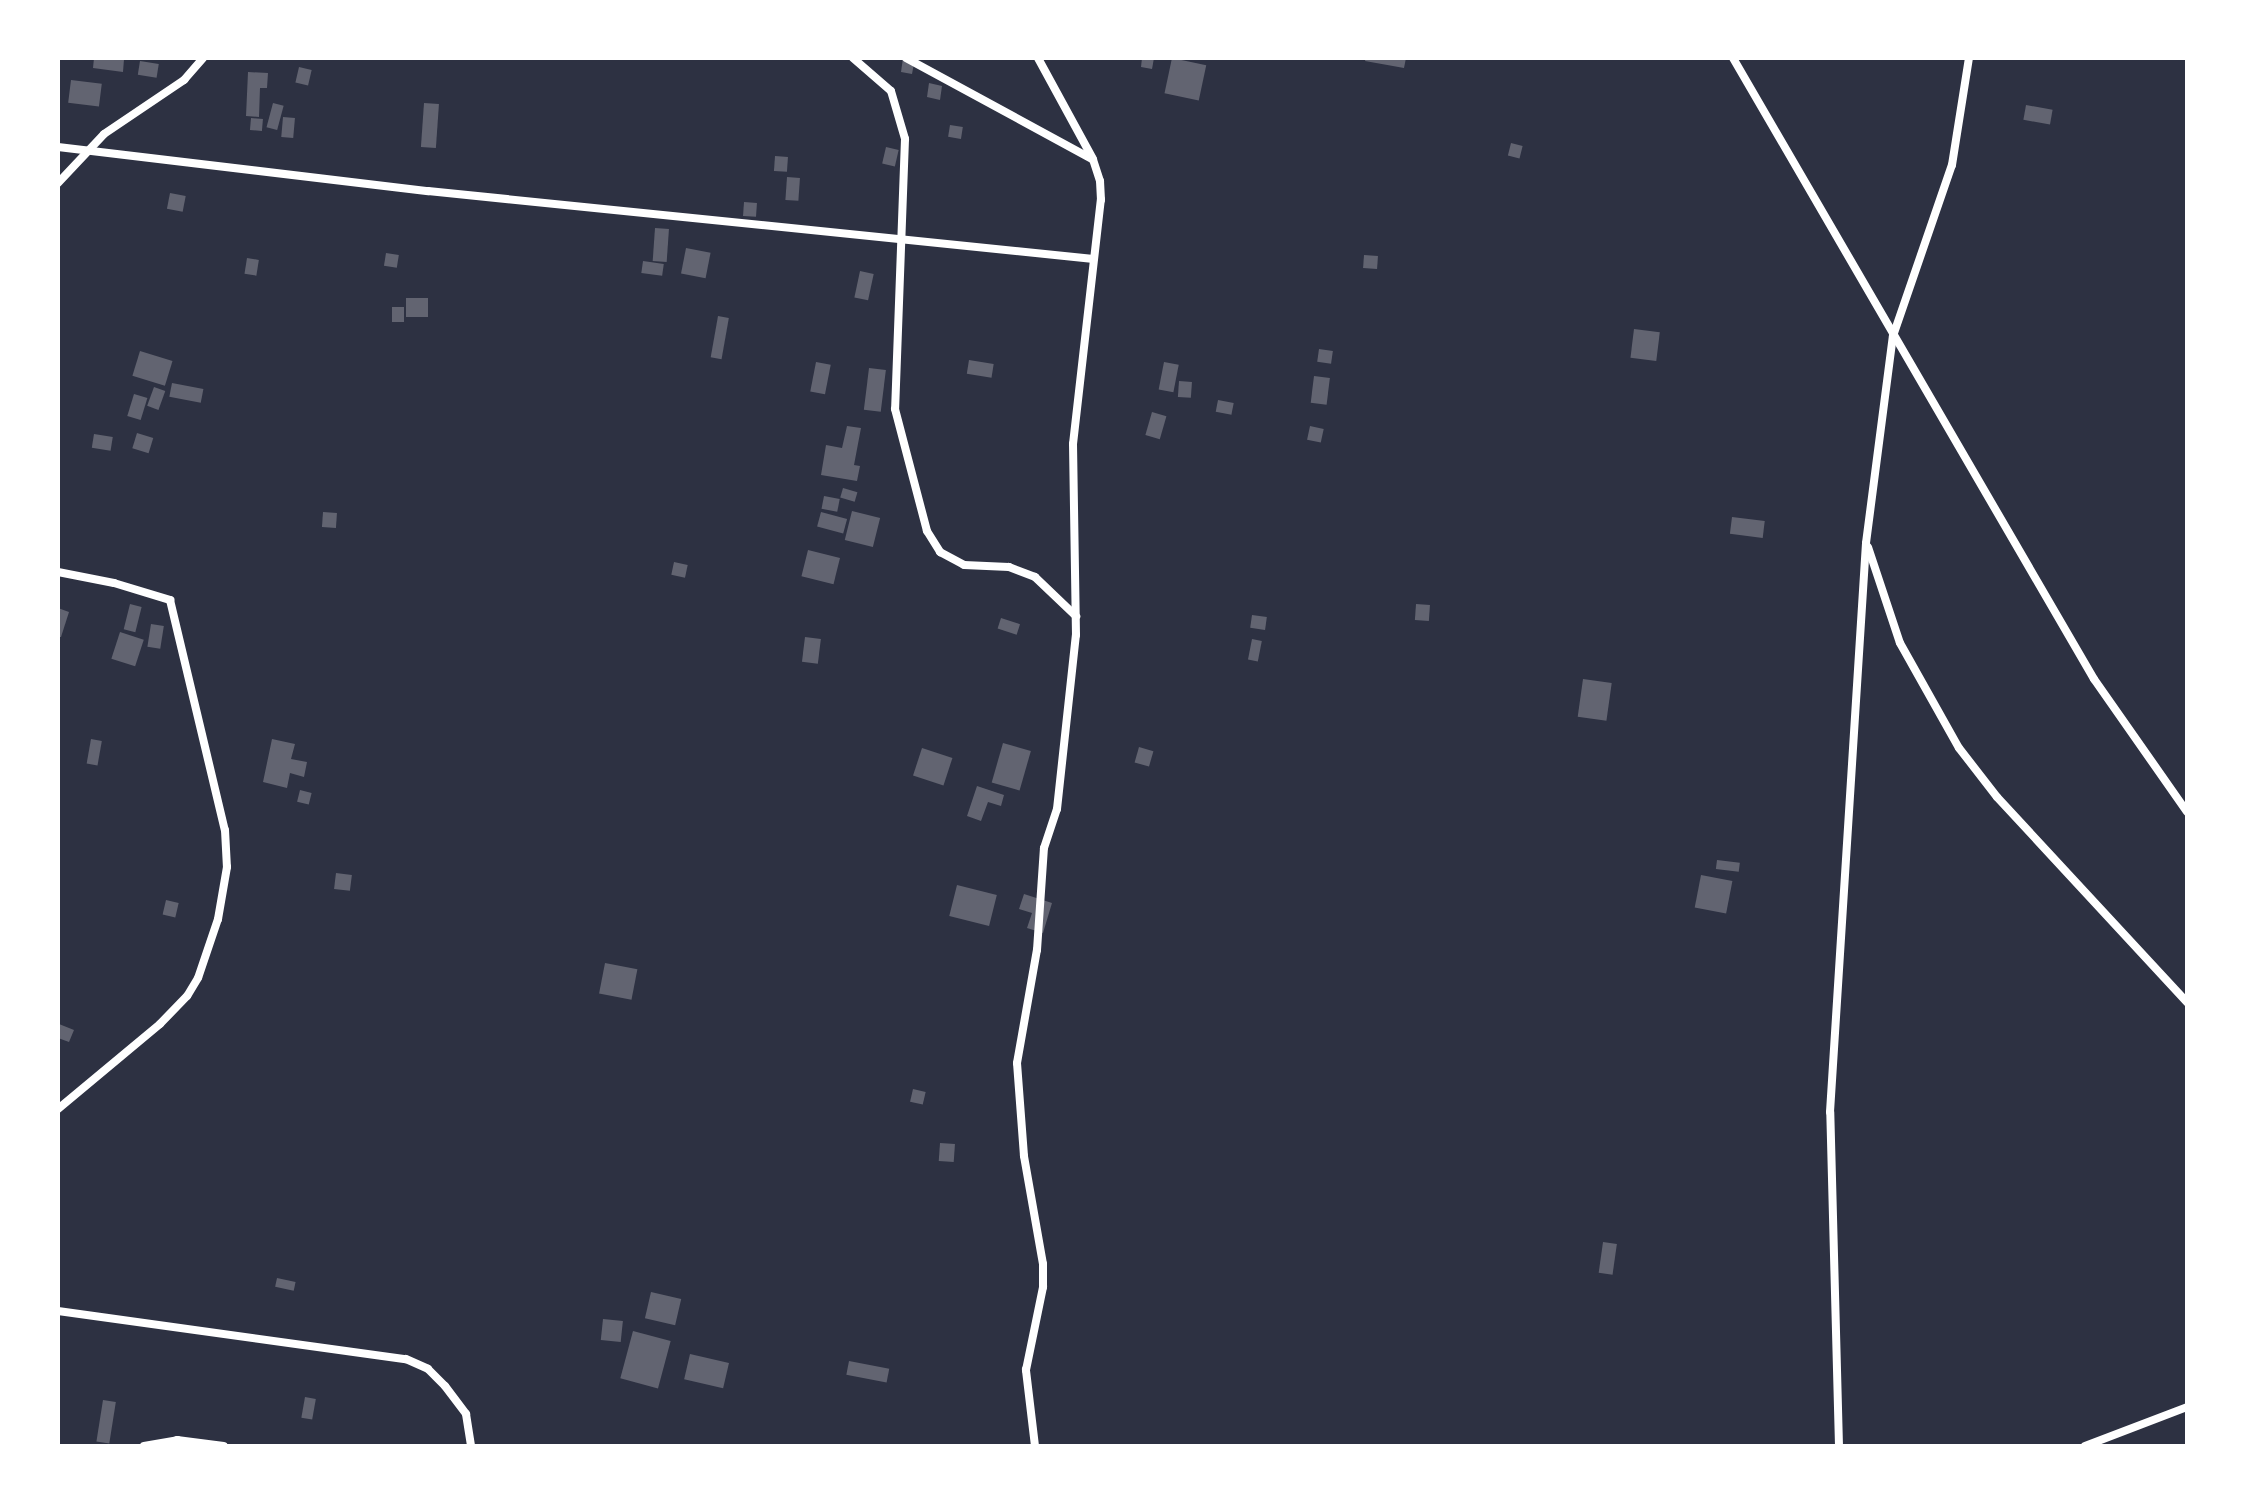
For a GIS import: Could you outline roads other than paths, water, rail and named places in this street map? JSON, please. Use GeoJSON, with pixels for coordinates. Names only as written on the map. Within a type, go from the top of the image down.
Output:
{"type":"FeatureCollection","features":[{"type":"Feature","properties":{"kind":"street"},"geometry":{"type":"LineString","coordinates":[[58,183],[104,134],[184,80],[203,58]]}},
{"type":"Feature","properties":{"kind":"street"},"geometry":{"type":"LineString","coordinates":[[853,58],[891,91],[905,139],[895,409],[897,429],[927,531],[940,552],[964,565],[1009,567],[1035,577],[1076,617]]}},
{"type":"Feature","properties":{"kind":"street"},"geometry":{"type":"LineString","coordinates":[[906,58],[1093,159]]}},
{"type":"Feature","properties":{"kind":"street"},"geometry":{"type":"LineString","coordinates":[[1035,1446],[1026,1370],[1043,1287],[1043,1264],[1024,1156],[1017,1063],[1037,950],[1044,848],[1057,809],[1076,617],[1073,444],[1101,200],[1100,181],[1093,159],[1038,58]]}},
{"type":"Feature","properties":{"kind":"street"},"geometry":{"type":"LineString","coordinates":[[1733,58],[2094,679],[2187,812]]}},
{"type":"Feature","properties":{"kind":"street"},"geometry":{"type":"LineString","coordinates":[[1839,1446],[1830,1112],[1866,543],[1893,336],[1952,165],[1969,58]]}},
{"type":"Feature","properties":{"kind":"street"},"geometry":{"type":"LineString","coordinates":[[58,147],[902,242],[1094,259]]}},
{"type":"Feature","properties":{"kind":"street"},"geometry":{"type":"LineString","coordinates":[[1866,543],[1900,643],[1959,748],[1997,797],[2187,1002]]}},
{"type":"Feature","properties":{"kind":"street"},"geometry":{"type":"LineString","coordinates":[[58,572],[114,583],[170,600],[225,830],[227,867],[218,919],[198,978],[187,996],[160,1024],[58,1109]]}},
{"type":"Feature","properties":{"kind":"street"},"geometry":{"type":"LineString","coordinates":[[58,1311],[406,1359],[428,1369],[466,1414],[471,1446]]}},
{"type":"Feature","properties":{"kind":"street"},"geometry":{"type":"LineString","coordinates":[[2085,1446],[2187,1407]]}},
{"type":"Feature","properties":{"kind":"street"},"geometry":{"type":"LineString","coordinates":[[144,1446],[177,1440],[224,1446]]}}]}
